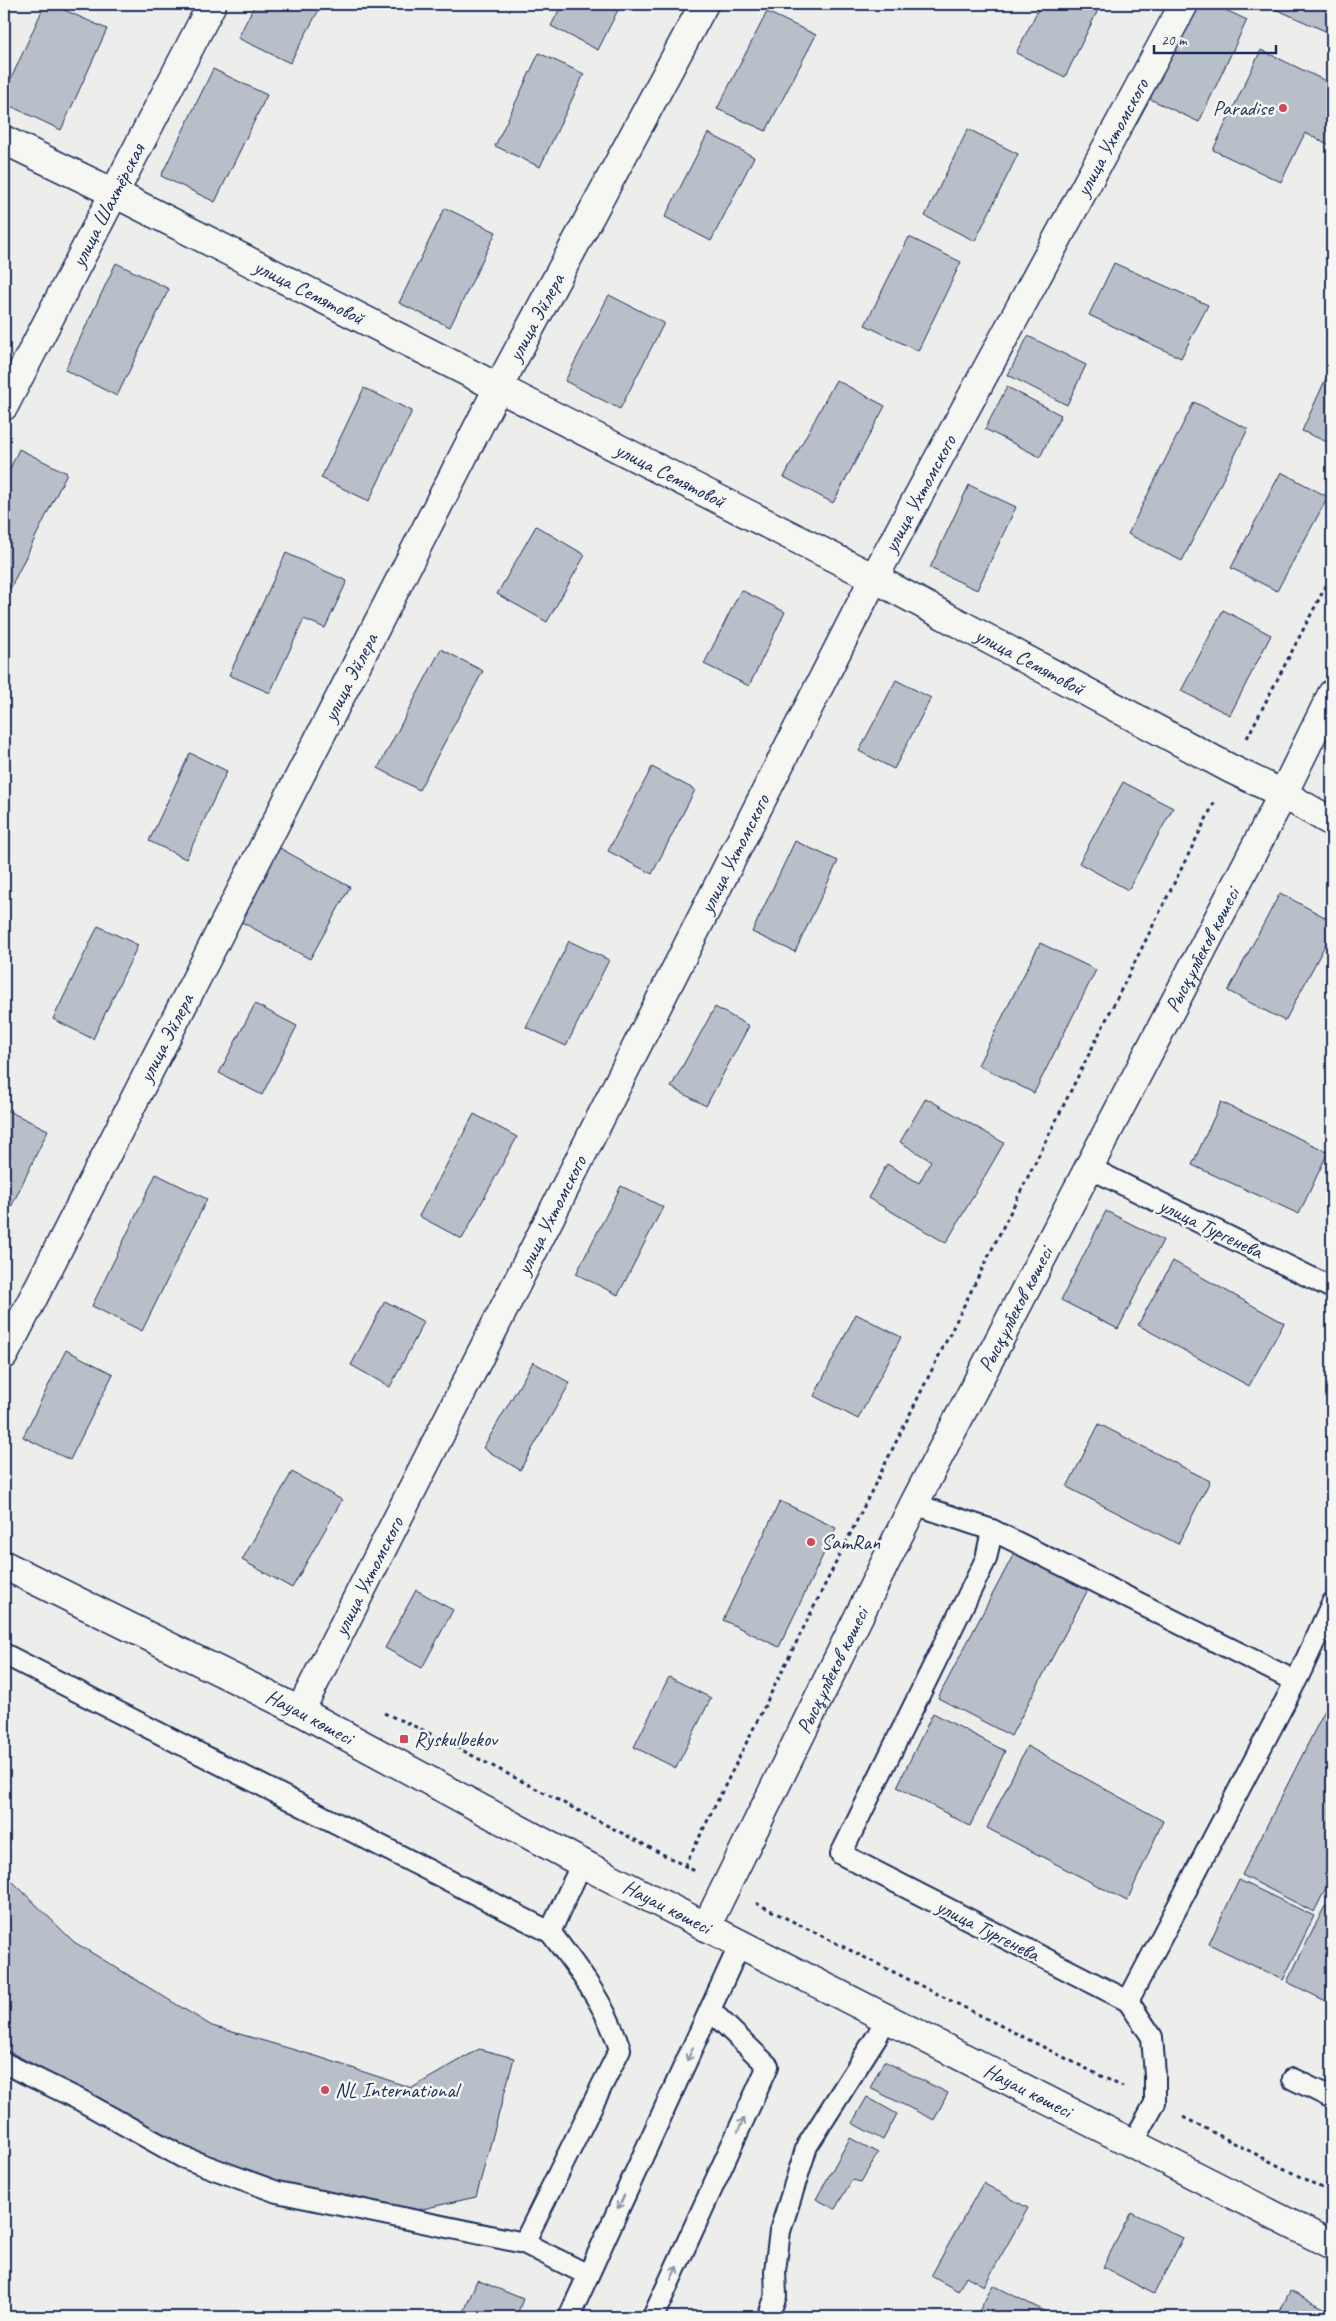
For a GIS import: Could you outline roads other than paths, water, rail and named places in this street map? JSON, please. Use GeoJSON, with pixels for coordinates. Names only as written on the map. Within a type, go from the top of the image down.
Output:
{"type":"FeatureCollection","features":[{"type":"Feature","properties":{"kind":"street","name":"улица Шахтёрская"},"geometry":{"type":"LineString","coordinates":[[4,406],[212,4]]}},
{"type":"Feature","properties":{"kind":"street","name":"улица Эйлера"},"geometry":{"type":"LineString","coordinates":[[4,1355],[498,388],[704,4]]}},
{"type":"Feature","properties":{"kind":"street","name":"улица Ухтомского"},"geometry":{"type":"LineString","coordinates":[[300,1711],[874,578],[1184,4]]}},
{"type":"Feature","properties":{"kind":"street","name":"улица Семятовой"},"geometry":{"type":"LineString","coordinates":[[4,140],[114,193],[874,578],[1231,769],[1283,794],[1332,822]]}},
{"type":"Feature","properties":{"kind":"street","name":"Рысқұлбеков көшесі"},"geometry":{"type":"LineString","coordinates":[[706,1927],[914,1504],[1090,1168],[1283,794],[1332,694]]}},
{"type":"Feature","properties":{"kind":"street","name":"Науаи көшесі"},"geometry":{"type":"LineString","coordinates":[[4,1565],[300,1711],[582,1863],[706,1927],[741,1942],[1332,2245]]}},
{"type":"Feature","properties":{"kind":"lane","name":"улица Тургенева"},"geometry":{"type":"LineString","coordinates":[[1090,1168],[1332,1288]]}},
{"type":"Feature","properties":{"kind":"lane"},"geometry":{"type":"LineString","coordinates":[[914,1504],[992,1530],[1295,1681]]}},
{"type":"Feature","properties":{"kind":"lane","name":"улица Тургенева"},"geometry":{"type":"LineString","coordinates":[[992,1530],[986,1559],[841,1854],[1128,2001]]}},
{"type":"Feature","properties":{"kind":"lane"},"geometry":{"type":"LineString","coordinates":[[1133,2143],[1155,2102],[1152,2037],[1128,2001],[1295,1681],[1331,1608]]}},
{"type":"Feature","properties":{"kind":"lane"},"geometry":{"type":"LineString","coordinates":[[4,1654],[550,1932],[588,1982],[612,2022],[620,2049],[524,2243]]}},
{"type":"Feature","properties":{"kind":"lane"},"geometry":{"type":"LineString","coordinates":[[550,1932],[582,1863]]}},
{"type":"Feature","properties":{"kind":"lane"},"geometry":{"type":"LineString","coordinates":[[569,2317],[741,1942]]}},
{"type":"Feature","properties":{"kind":"lane"},"geometry":{"type":"LineString","coordinates":[[653,2317],[768,2066],[710,2010]]}},
{"type":"Feature","properties":{"kind":"lane"},"geometry":{"type":"LineString","coordinates":[[768,2317],[776,2296],[775,2270],[780,2231],[807,2146],[877,2036],[887,2017]]}},
{"type":"Feature","properties":{"kind":"lane"},"geometry":{"type":"LineString","coordinates":[[4,2063],[82,2101],[182,2157],[277,2192],[524,2243],[588,2275]]}},
{"type":"Feature","properties":{"kind":"lane"},"geometry":{"type":"LineString","coordinates":[[1293,2079],[1332,2098]]}},
{"type":"Feature","properties":{"kind":"place","name":"Paradise"},"geometry":{"type":"Point","coordinates":[1283,108]}},
{"type":"Feature","properties":{"kind":"place","name":"SamRan"},"geometry":{"type":"Point","coordinates":[811,1542]}},
{"type":"Feature","properties":{"kind":"place","name":"Ryskulbekov"},"geometry":{"type":"Point","coordinates":[404,1739]}},
{"type":"Feature","properties":{"kind":"place","name":"NL International"},"geometry":{"type":"Point","coordinates":[325,2090]}}]}
